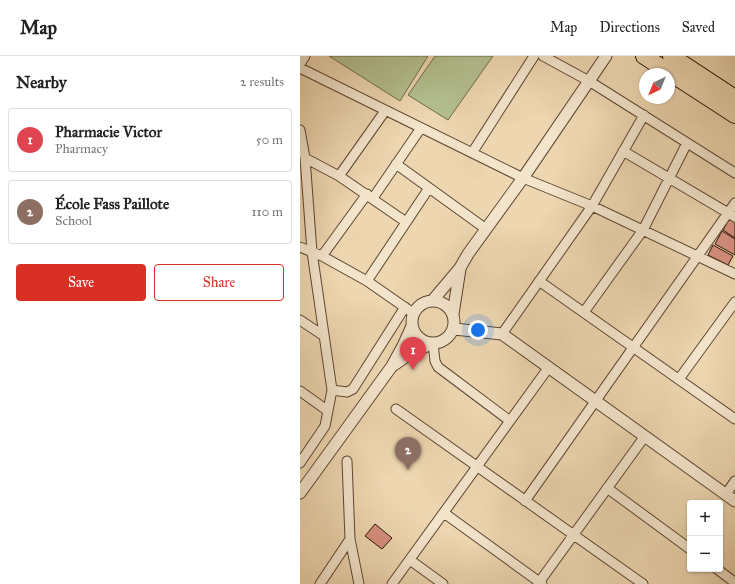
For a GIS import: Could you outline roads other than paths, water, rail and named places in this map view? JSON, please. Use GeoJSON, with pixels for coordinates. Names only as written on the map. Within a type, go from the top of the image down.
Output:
{"type":"FeatureCollection","features":[{"type":"Feature","properties":{"kind":"highway"},"geometry":{"type":"LineString","coordinates":[[644,56],[735,116]]}},
{"type":"Feature","properties":{"kind":"highway"},"geometry":{"type":"LineString","coordinates":[[672,56],[735,98]]}},
{"type":"Feature","properties":{"kind":"street"},"geometry":{"type":"LineString","coordinates":[[300,64],[305,56]]}},
{"type":"Feature","properties":{"kind":"street"},"geometry":{"type":"LineString","coordinates":[[472,153],[534,56]]}},
{"type":"Feature","properties":{"kind":"street"},"geometry":{"type":"LineString","coordinates":[[543,56],[589,81],[735,173]]}},
{"type":"Feature","properties":{"kind":"street"},"geometry":{"type":"LineString","coordinates":[[433,300],[460,268],[468,254],[523,178],[606,56]]}},
{"type":"Feature","properties":{"kind":"street"},"geometry":{"type":"LineString","coordinates":[[300,68],[523,178],[592,206],[735,274]]}},
{"type":"Feature","properties":{"kind":"street"},"geometry":{"type":"LineString","coordinates":[[339,176],[386,111]]}},
{"type":"Feature","properties":{"kind":"street"},"geometry":{"type":"LineString","coordinates":[[502,334],[592,206],[644,115]]}},
{"type":"Feature","properties":{"kind":"street"},"geometry":{"type":"LineString","coordinates":[[322,256],[396,164],[421,128]]}},
{"type":"Feature","properties":{"kind":"street"},"geometry":{"type":"LineString","coordinates":[[300,130],[305,158],[312,252],[332,390],[325,426],[300,463]]}},
{"type":"Feature","properties":{"kind":"street"},"geometry":{"type":"LineString","coordinates":[[584,312],[642,230],[687,143]]}},
{"type":"Feature","properties":{"kind":"street"},"geometry":{"type":"LineString","coordinates":[[623,151],[732,215]]}},
{"type":"Feature","properties":{"kind":"street"},"geometry":{"type":"LineString","coordinates":[[305,158],[339,176],[406,222]]}},
{"type":"Feature","properties":{"kind":"street"},"geometry":{"type":"LineString","coordinates":[[396,164],[486,229]]}},
{"type":"Feature","properties":{"kind":"street"},"geometry":{"type":"LineString","coordinates":[[366,281],[429,188]]}},
{"type":"Feature","properties":{"kind":"street"},"geometry":{"type":"LineString","coordinates":[[525,501],[698,257],[732,215],[735,203]]}},
{"type":"Feature","properties":{"kind":"street"},"geometry":{"type":"LineString","coordinates":[[300,247],[322,256],[366,281],[409,310],[412,326],[419,338],[423,341],[433,343],[439,343],[448,338],[454,329],[453,314],[460,268]]}},
{"type":"Feature","properties":{"kind":"street"},"geometry":{"type":"LineString","coordinates":[[539,281],[679,379],[734,415]]}},
{"type":"Feature","properties":{"kind":"street"},"geometry":{"type":"LineString","coordinates":[[332,390],[347,392],[353,389],[409,310],[433,300],[447,305],[453,314]]}},
{"type":"Feature","properties":{"kind":"street"},"geometry":{"type":"LineString","coordinates":[[679,379],[735,302]]}},
{"type":"Feature","properties":{"kind":"street"},"geometry":{"type":"LineString","coordinates":[[300,320],[324,336]]}},
{"type":"Feature","properties":{"kind":"street"},"geometry":{"type":"LineString","coordinates":[[300,493],[392,366],[412,326]]}},
{"type":"Feature","properties":{"kind":"street"},"geometry":{"type":"LineString","coordinates":[[454,329],[502,334],[735,501]]}},
{"type":"Feature","properties":{"kind":"street"},"geometry":{"type":"LineString","coordinates":[[392,366],[411,353],[433,343]]}},
{"type":"Feature","properties":{"kind":"street"},"geometry":{"type":"LineString","coordinates":[[433,343],[435,361],[438,367],[510,420]]}},
{"type":"Feature","properties":{"kind":"street"},"geometry":{"type":"LineString","coordinates":[[392,584],[548,367]]}},
{"type":"Feature","properties":{"kind":"street"},"geometry":{"type":"LineString","coordinates":[[300,391],[328,410]]}},
{"type":"Feature","properties":{"kind":"street"},"geometry":{"type":"LineString","coordinates":[[396,409],[642,584]]}},
{"type":"Feature","properties":{"kind":"street"},"geometry":{"type":"LineString","coordinates":[[444,513],[540,583],[645,436]]}},
{"type":"Feature","properties":{"kind":"street"},"geometry":{"type":"LineString","coordinates":[[347,461],[350,539],[359,584]]}},
{"type":"Feature","properties":{"kind":"street"},"geometry":{"type":"LineString","coordinates":[[726,494],[735,481]]}},
{"type":"Feature","properties":{"kind":"street"},"geometry":{"type":"LineString","coordinates":[[607,488],[687,547]]}},
{"type":"Feature","properties":{"kind":"street"},"geometry":{"type":"LineString","coordinates":[[320,584],[350,539]]}},
{"type":"Feature","properties":{"kind":"street"},"geometry":{"type":"LineString","coordinates":[[410,560],[443,584]]}},
{"type":"Feature","properties":{"kind":"street"},"geometry":{"type":"LineString","coordinates":[[721,572],[733,582]]}},
{"type":"Feature","properties":{"kind":"place","name":"Pharmacie Victor"},"geometry":{"type":"Point","coordinates":[413,370]}},
{"type":"Feature","properties":{"kind":"place","name":"École Fass Paillote"},"geometry":{"type":"Point","coordinates":[408,470]}}]}
